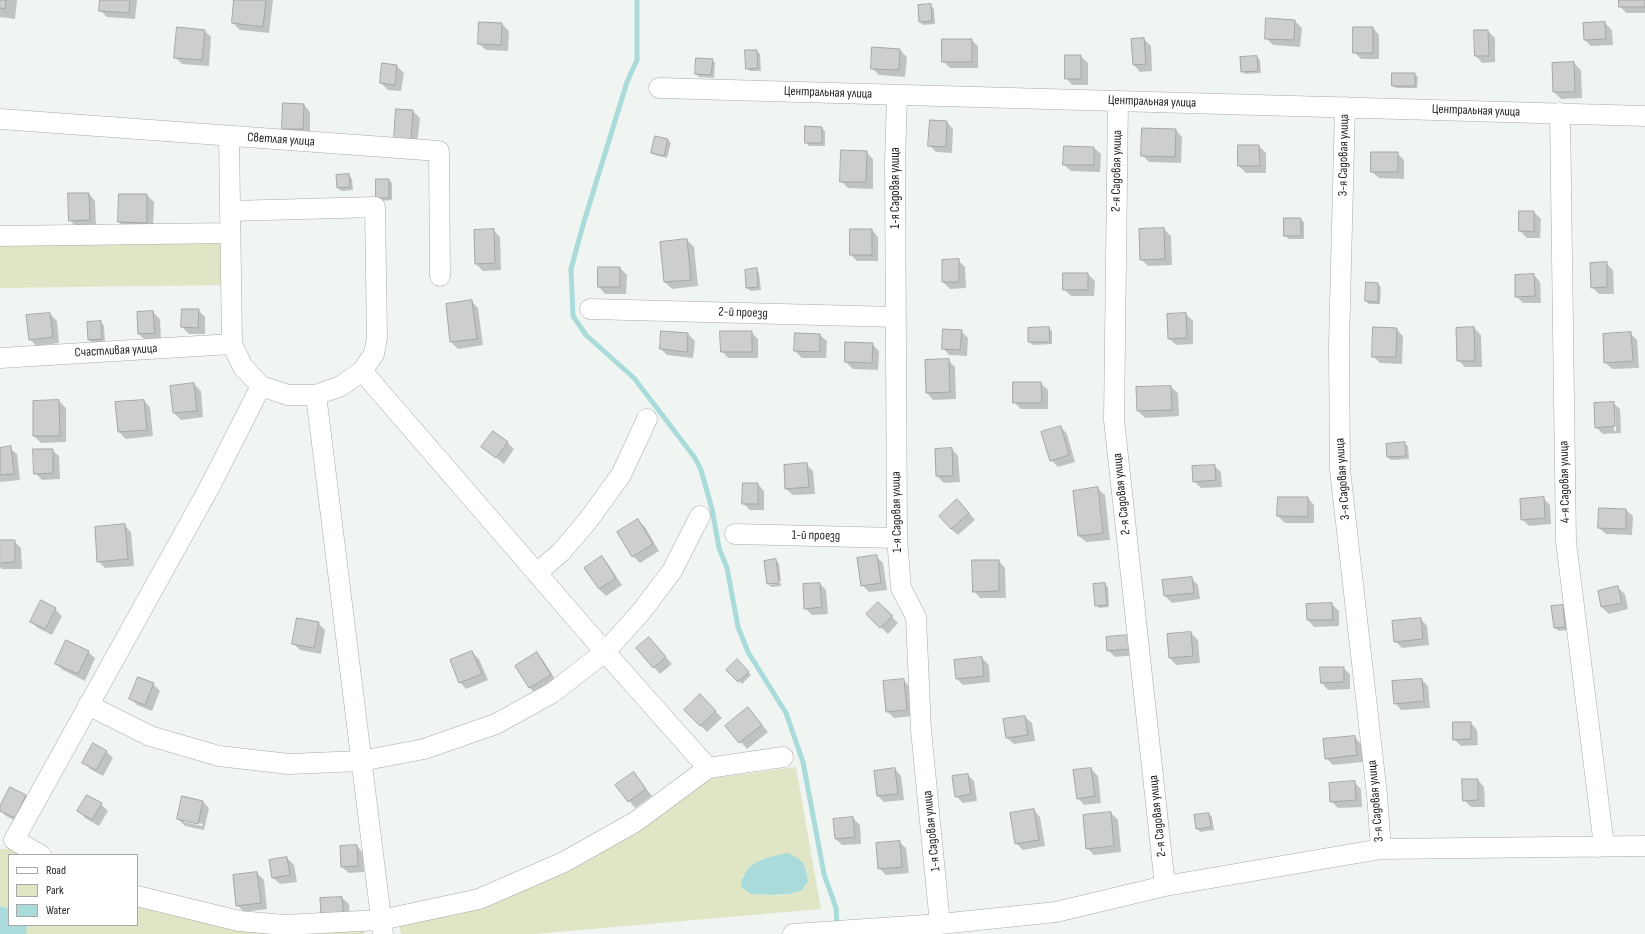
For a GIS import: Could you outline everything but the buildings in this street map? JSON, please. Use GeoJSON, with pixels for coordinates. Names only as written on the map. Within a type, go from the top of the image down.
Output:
{"type":"FeatureCollection","features":[{"type":"Feature","properties":{"kind":"street","name":"Центральная улица"},"geometry":{"type":"LineString","coordinates":[[659,88],[1645,116]]}},
{"type":"Feature","properties":{"kind":"street","name":"1-я Садовая улица"},"geometry":{"type":"LineString","coordinates":[[897,95],[897,538],[901,588],[916,617],[921,730],[940,924]]}},
{"type":"Feature","properties":{"kind":"street","name":"2-я Садовая улица"},"geometry":{"type":"LineString","coordinates":[[1118,101],[1114,420],[1165,886]]}},
{"type":"Feature","properties":{"kind":"street","name":"3-я Садовая улица"},"geometry":{"type":"LineString","coordinates":[[1345,107],[1339,344],[1340,470],[1377,794],[1381,850]]}},
{"type":"Feature","properties":{"kind":"street","name":"4-я Садовая улица"},"geometry":{"type":"LineString","coordinates":[[1560,113],[1566,542],[1603,838],[1599,847]]}},
{"type":"Feature","properties":{"kind":"street","name":"Светлая улица"},"geometry":{"type":"LineString","coordinates":[[0,119],[439,151],[440,276]]}},
{"type":"Feature","properties":{"kind":"street"},"geometry":{"type":"LineString","coordinates":[[229,136],[230,233],[232,344],[243,367],[261,386],[288,395],[316,395],[341,386],[362,371],[374,354],[377,338],[375,207],[230,211]]}},
{"type":"Feature","properties":{"kind":"street"},"geometry":{"type":"LineString","coordinates":[[0,236],[230,233]]}},
{"type":"Feature","properties":{"kind":"street","name":"2-й проезд"},"geometry":{"type":"LineString","coordinates":[[590,309],[896,317]]}},
{"type":"Feature","properties":{"kind":"street","name":"Счастливая улица"},"geometry":{"type":"LineString","coordinates":[[0,358],[232,344]]}},
{"type":"Feature","properties":{"kind":"street"},"geometry":{"type":"LineString","coordinates":[[362,371],[605,652],[708,768]]}},
{"type":"Feature","properties":{"kind":"street"},"geometry":{"type":"LineString","coordinates":[[39,854],[14,840],[208,490],[261,386]]}},
{"type":"Feature","properties":{"kind":"street"},"geometry":{"type":"LineString","coordinates":[[316,395],[382,927]]}},
{"type":"Feature","properties":{"kind":"street"},"geometry":{"type":"LineString","coordinates":[[537,573],[561,552],[586,523],[621,475],[647,419]]}},
{"type":"Feature","properties":{"kind":"street"},"geometry":{"type":"LineString","coordinates":[[88,705],[150,736],[218,756],[289,764],[361,761],[424,749],[496,724],[552,693],[605,652],[641,612],[672,571],[700,516]]}},
{"type":"Feature","properties":{"kind":"street","name":"1-й проезд"},"geometry":{"type":"LineString","coordinates":[[735,534],[897,538]]}},
{"type":"Feature","properties":{"kind":"street"},"geometry":{"type":"LineString","coordinates":[[138,896],[239,921],[284,925],[382,927],[479,899],[564,862],[635,822],[708,768],[783,757]]}},
{"type":"Feature","properties":{"kind":"street"},"geometry":{"type":"LineString","coordinates":[[793,934],[940,924],[1056,912],[1165,886],[1381,850],[1645,846]]}},
{"type":"Feature","properties":{"kind":"green space"},"geometry":{"type":"Polygon","coordinates":[[[218,242],[224,248],[224,285],[0,288],[0,244],[218,242]]]}},
{"type":"Feature","properties":{"kind":"green space"},"geometry":{"type":"Polygon","coordinates":[[[796,767],[821,909],[534,934],[401,934],[399,924],[431,919],[707,779],[796,767]],[[764,858],[750,867],[742,877],[751,894],[791,894],[798,892],[807,882],[806,869],[764,858]]]}},
{"type":"Feature","properties":{"kind":"green space"},"geometry":{"type":"Polygon","coordinates":[[[0,849],[16,849],[25,854],[8,854],[8,909],[0,906],[0,849]]]}},
{"type":"Feature","properties":{"kind":"green space"},"geometry":{"type":"Polygon","coordinates":[[[138,903],[363,927],[364,934],[25,934],[27,926],[138,926],[138,903]]]}},
{"type":"Feature","properties":{"kind":"water"},"geometry":{"type":"Polygon","coordinates":[[[787,853],[800,860],[805,867],[808,881],[802,890],[790,894],[771,895],[751,894],[741,887],[746,871],[751,866],[764,859],[787,853]]]}},
{"type":"Feature","properties":{"kind":"water"},"geometry":{"type":"Polygon","coordinates":[[[0,906],[8,909],[8,926],[27,926],[26,934],[0,934],[0,906]]]}},
{"type":"Feature","properties":{"kind":"waterway"},"geometry":{"type":"LineString","coordinates":[[637,0],[637,60],[627,82],[571,269],[573,316],[586,335],[634,378],[695,458],[701,470],[712,509],[719,548],[727,568],[738,627],[748,652],[786,713],[803,762],[824,874],[836,908],[837,925]]}}]}
